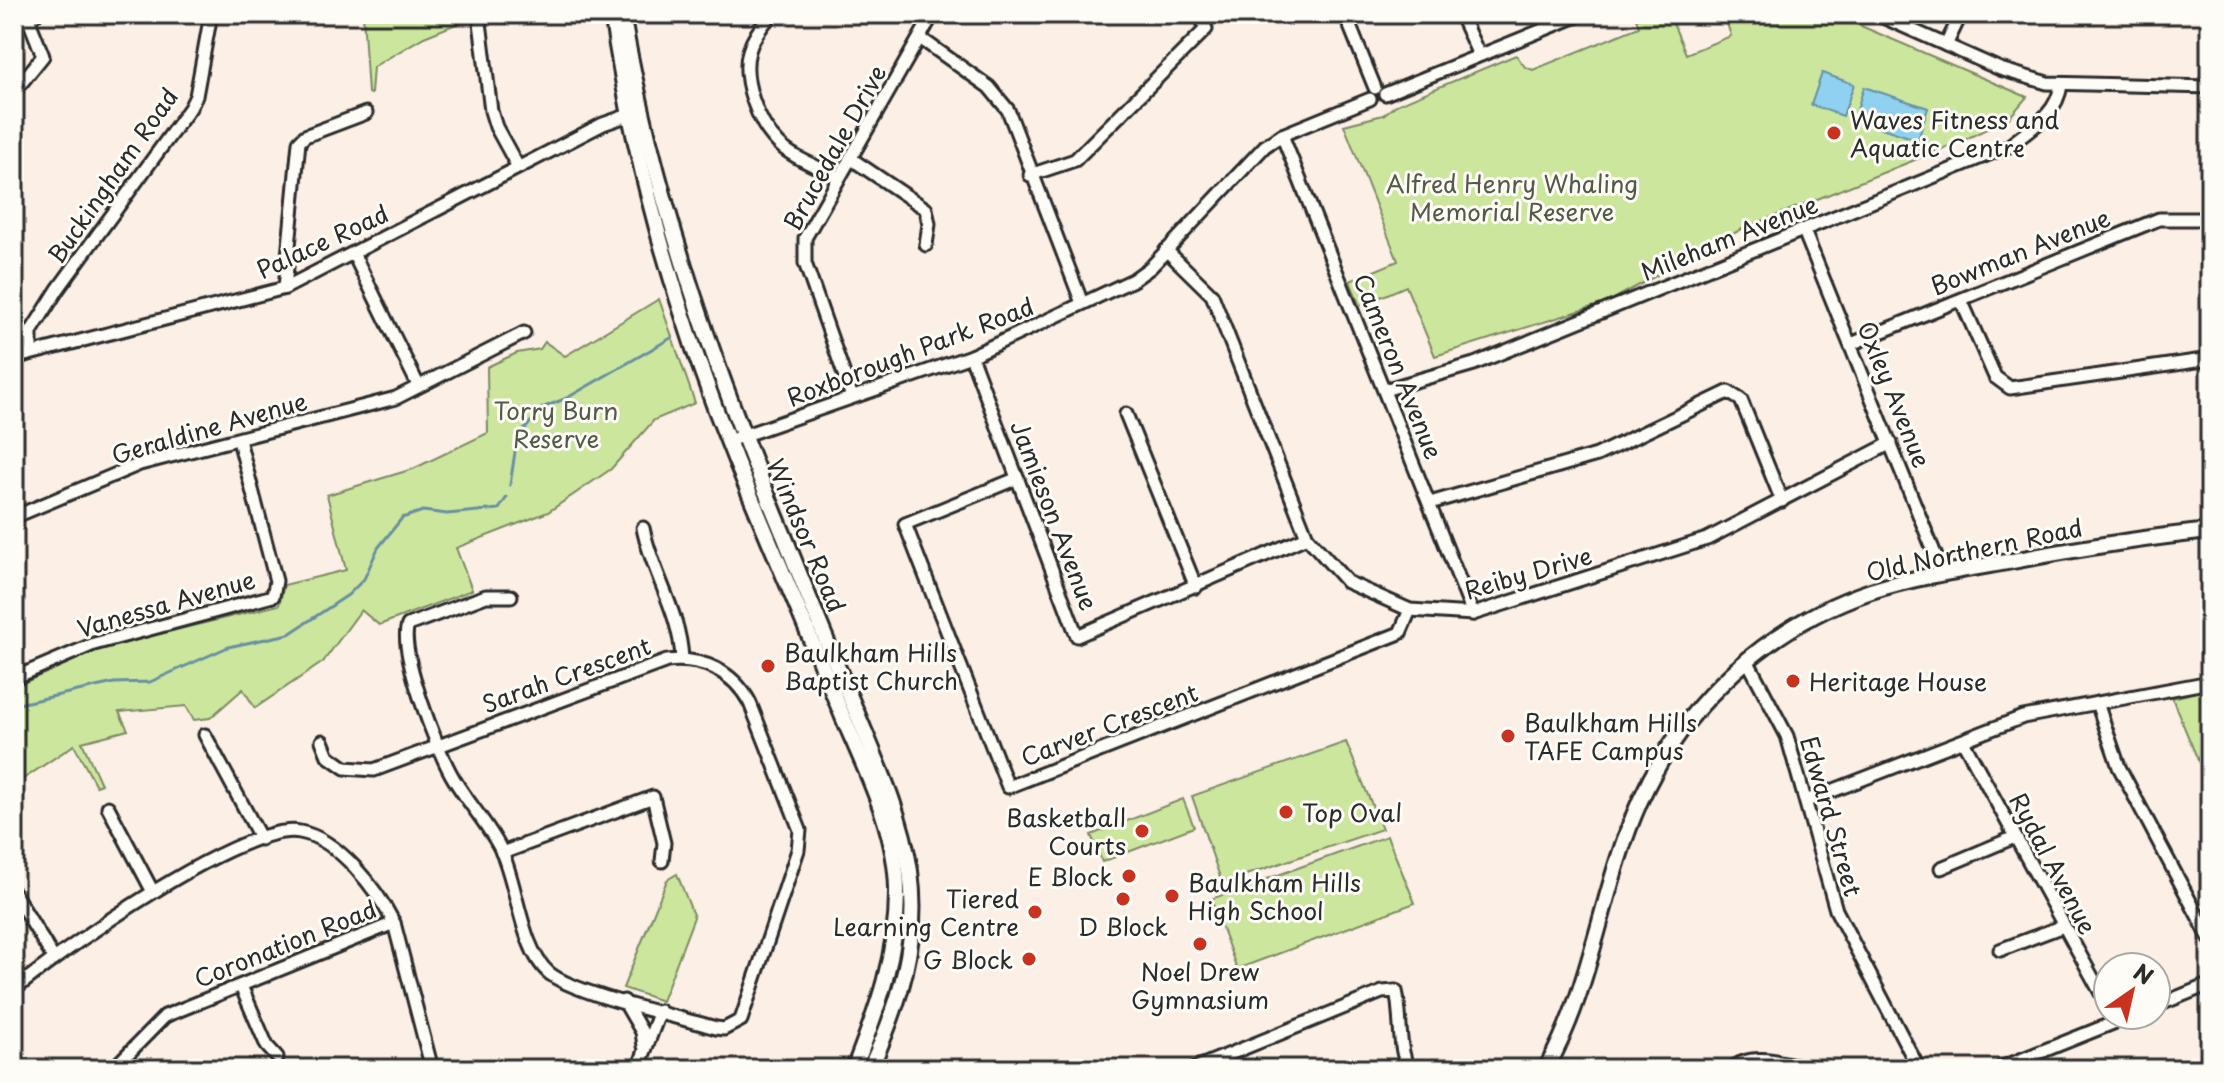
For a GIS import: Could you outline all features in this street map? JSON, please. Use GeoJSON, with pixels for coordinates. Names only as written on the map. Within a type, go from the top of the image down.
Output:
{"type":"FeatureCollection","features":[{"type":"Feature","properties":{"kind":"main road","name":"Windsor Road"},"geometry":{"type":"LineString","coordinates":[[612,14],[629,115],[667,266],[872,786],[893,852],[897,888],[891,958],[876,1019],[854,1069]]}},
{"type":"Feature","properties":{"kind":"main road","name":"Windsor Road"},"geometry":{"type":"LineString","coordinates":[[622,14],[653,164],[736,438],[878,763],[910,870],[910,953],[903,987],[870,1069]]}},
{"type":"Feature","properties":{"kind":"main road","name":"Old Northern Road"},"geometry":{"type":"LineString","coordinates":[[1546,1069],[1573,1010],[1641,800],[1693,715],[1747,660],[1797,624],[1872,591],[1943,574],[2127,539],[2210,531]]}},
{"type":"Feature","properties":{"kind":"street","name":"Buckingham Road"},"geometry":{"type":"LineString","coordinates":[[31,352],[31,332],[58,289],[190,108],[196,96],[211,14]]}},
{"type":"Feature","properties":{"kind":"street"},"geometry":{"type":"LineString","coordinates":[[479,14],[491,111],[496,127],[518,167]]}},
{"type":"Feature","properties":{"kind":"street"},"geometry":{"type":"LineString","coordinates":[[772,14],[759,29],[749,51],[747,70],[762,125],[779,146],[837,177]]}},
{"type":"Feature","properties":{"kind":"street","name":"Brucedale Drive"},"geometry":{"type":"LineString","coordinates":[[852,397],[804,253],[805,238],[837,177],[933,14]]}},
{"type":"Feature","properties":{"kind":"street"},"geometry":{"type":"LineString","coordinates":[[1030,175],[1075,160],[1095,142],[1206,29],[1200,14]]}},
{"type":"Feature","properties":{"kind":"street"},"geometry":{"type":"LineString","coordinates":[[1345,14],[1377,94]]}},
{"type":"Feature","properties":{"kind":"street"},"geometry":{"type":"LineString","coordinates":[[1460,14],[1479,55]]}},
{"type":"Feature","properties":{"kind":"street","name":"Roxborough Park Road"},"geometry":{"type":"LineString","coordinates":[[736,438],[971,356],[1142,275],[1257,152],[1282,135],[1377,94],[1582,14]]}},
{"type":"Feature","properties":{"kind":"street"},"geometry":{"type":"LineString","coordinates":[[1876,14],[2011,74],[2061,85],[2210,87]]}},
{"type":"Feature","properties":{"kind":"street"},"geometry":{"type":"LineString","coordinates":[[1946,45],[1961,14]]}},
{"type":"Feature","properties":{"kind":"street"},"geometry":{"type":"LineString","coordinates":[[14,24],[32,16],[43,56],[14,92]]}},
{"type":"Feature","properties":{"kind":"street"},"geometry":{"type":"LineString","coordinates":[[920,38],[989,87],[1008,110],[1030,175],[1082,303]]}},
{"type":"Feature","properties":{"kind":"street","name":"Mileham Avenue"},"geometry":{"type":"LineString","coordinates":[[1384,390],[1474,364],[2009,146],[2051,112],[2061,85]]}},
{"type":"Feature","properties":{"kind":"street"},"geometry":{"type":"LineString","coordinates":[[285,288],[299,142],[305,136],[366,113]]}},
{"type":"Feature","properties":{"kind":"street","name":"Palace Road"},"geometry":{"type":"LineString","coordinates":[[14,358],[285,288],[603,124],[629,115]]}},
{"type":"Feature","properties":{"kind":"street","name":"Cameron Avenue"},"geometry":{"type":"LineString","coordinates":[[1282,135],[1473,614]]}},
{"type":"Feature","properties":{"kind":"street"},"geometry":{"type":"LineString","coordinates":[[850,158],[926,209],[929,224],[926,245]]}},
{"type":"Feature","properties":{"kind":"street","name":"Bowman Avenue"},"geometry":{"type":"LineString","coordinates":[[1851,344],[2159,219],[2210,219]]}},
{"type":"Feature","properties":{"kind":"street","name":"Oxley Avenue"},"geometry":{"type":"LineString","coordinates":[[1804,231],[1943,574]]}},
{"type":"Feature","properties":{"kind":"street","name":"Reiby Drive"},"geometry":{"type":"LineString","coordinates":[[1166,250],[1205,285],[1214,300],[1307,537],[1347,582],[1410,610],[1473,614],[1707,539],[1891,443]]}},
{"type":"Feature","properties":{"kind":"street"},"geometry":{"type":"LineString","coordinates":[[354,255],[418,385]]}},
{"type":"Feature","properties":{"kind":"street"},"geometry":{"type":"LineString","coordinates":[[1961,300],[1995,377],[2010,388],[2210,359]]}},
{"type":"Feature","properties":{"kind":"street","name":"Geraldine Avenue"},"geometry":{"type":"LineString","coordinates":[[14,517],[140,464],[396,398],[524,333]]}},
{"type":"Feature","properties":{"kind":"street","name":"Jamieson Avenue"},"geometry":{"type":"LineString","coordinates":[[971,356],[1077,636],[1307,537]]}},
{"type":"Feature","properties":{"kind":"street"},"geometry":{"type":"LineString","coordinates":[[1430,503],[1597,455],[1730,392],[1734,378]]}},
{"type":"Feature","properties":{"kind":"street"},"geometry":{"type":"LineString","coordinates":[[1730,392],[1741,400],[1782,501]]}},
{"type":"Feature","properties":{"kind":"street"},"geometry":{"type":"LineString","coordinates":[[1126,414],[1196,587]]}},
{"type":"Feature","properties":{"kind":"street","name":"Vanessa Avenue"},"geometry":{"type":"LineString","coordinates":[[14,678],[94,644],[273,596],[276,581],[239,440]]}},
{"type":"Feature","properties":{"kind":"street","name":"Carver Crescent"},"geometry":{"type":"LineString","coordinates":[[1018,478],[905,524],[1008,787],[1400,633],[1410,610]]}},
{"type":"Feature","properties":{"kind":"street"},"geometry":{"type":"LineString","coordinates":[[643,528],[647,550],[678,624],[682,659]]}},
{"type":"Feature","properties":{"kind":"street","name":"Sarah Crescent"},"geometry":{"type":"LineString","coordinates":[[322,741],[328,756],[337,764],[358,771],[374,770],[439,744],[667,661],[682,659],[712,666],[744,692],[796,819],[799,841],[741,1020],[724,1029],[572,985],[546,971],[533,947],[502,853],[450,773],[439,744],[405,646],[408,625],[486,596],[511,596]]}},
{"type":"Feature","properties":{"kind":"street","name":"Edward Street"},"geometry":{"type":"LineString","coordinates":[[1747,660],[1787,736],[1836,910],[1919,1069]]}},
{"type":"Feature","properties":{"kind":"street"},"geometry":{"type":"LineString","coordinates":[[1806,801],[2023,717],[2210,682]]}},
{"type":"Feature","properties":{"kind":"street"},"geometry":{"type":"LineString","coordinates":[[2097,703],[2119,767],[2210,939]]}},
{"type":"Feature","properties":{"kind":"street"},"geometry":{"type":"LineString","coordinates":[[205,735],[261,839]]}},
{"type":"Feature","properties":{"kind":"street","name":"Rydal Avenue"},"geometry":{"type":"LineString","coordinates":[[1963,741],[2092,978]]}},
{"type":"Feature","properties":{"kind":"street"},"geometry":{"type":"LineString","coordinates":[[502,853],[653,797],[664,843],[662,861]]}},
{"type":"Feature","properties":{"kind":"street"},"geometry":{"type":"LineString","coordinates":[[108,807],[153,892]]}},
{"type":"Feature","properties":{"kind":"street"},"geometry":{"type":"LineString","coordinates":[[14,990],[153,892],[203,863],[261,839],[292,831],[317,839],[370,881],[394,923]]}},
{"type":"Feature","properties":{"kind":"street"},"geometry":{"type":"LineString","coordinates":[[1941,868],[2015,837]]}},
{"type":"Feature","properties":{"kind":"street"},"geometry":{"type":"LineString","coordinates":[[14,893],[54,959]]}},
{"type":"Feature","properties":{"kind":"street","name":"Coronation Road"},"geometry":{"type":"LineString","coordinates":[[113,1069],[165,1016],[394,923],[432,1069]]}},
{"type":"Feature","properties":{"kind":"street"},"geometry":{"type":"LineString","coordinates":[[2000,950],[2063,926]]}},
{"type":"Feature","properties":{"kind":"street"},"geometry":{"type":"LineString","coordinates":[[2172,999],[2210,984]]}},
{"type":"Feature","properties":{"kind":"street"},"geometry":{"type":"LineString","coordinates":[[241,986],[267,1046],[277,1057]]}},
{"type":"Feature","properties":{"kind":"street"},"geometry":{"type":"LineString","coordinates":[[1193,1069],[1382,992],[1396,991],[1401,1008],[1404,1060],[1409,1069]]}},
{"type":"Feature","properties":{"kind":"street"},"geometry":{"type":"LineString","coordinates":[[624,1001],[642,1032],[644,1051]]}},
{"type":"Feature","properties":{"kind":"street"},"geometry":{"type":"LineString","coordinates":[[638,1069],[660,1011]]}},
{"type":"Feature","properties":{"kind":"street"},"geometry":{"type":"LineString","coordinates":[[1998,1069],[2092,1028]]}},
{"type":"Feature","properties":{"kind":"street"},"geometry":{"type":"LineString","coordinates":[[1732,1069],[1742,1061],[1753,1059],[1814,1069]]}},
{"type":"Feature","properties":{"kind":"green space"},"geometry":{"type":"Polygon","coordinates":[[[363,14],[468,14],[469,19],[424,37],[373,67],[371,94],[368,93],[363,14]]]}},
{"type":"Feature","properties":{"kind":"green space","name":"Alfred Henry Whaling Memorial Reserve"},"geometry":{"type":"Polygon","coordinates":[[[1648,14],[1669,14],[1686,54],[1731,36],[1724,14],[1833,14],[2027,97],[2009,118],[1962,141],[1740,230],[1608,302],[1435,356],[1406,286],[1360,306],[1350,281],[1398,261],[1344,125],[1383,115],[1396,105],[1516,55],[1525,67],[1533,70],[1639,27],[1636,18],[1648,14]]]}},
{"type":"Feature","properties":{"kind":"green space","name":"Torry Burn Reserve"},"geometry":{"type":"Polygon","coordinates":[[[659,299],[695,403],[654,420],[611,469],[548,512],[456,548],[472,590],[379,625],[361,610],[323,662],[255,708],[243,689],[210,718],[194,720],[186,706],[119,712],[128,730],[82,742],[101,784],[96,786],[74,745],[20,781],[14,771],[14,687],[105,647],[279,605],[284,585],[346,570],[327,495],[413,469],[488,433],[487,367],[517,353],[540,349],[545,342],[565,356],[659,299]]]}},
{"type":"Feature","properties":{"kind":"green space"},"geometry":{"type":"Polygon","coordinates":[[[2210,689],[2210,789],[2172,698],[2210,689]]]}},
{"type":"Feature","properties":{"kind":"green space","name":"Top Oval"},"geometry":{"type":"Polygon","coordinates":[[[1346,742],[1382,829],[1222,883],[1192,796],[1346,742]]]}},
{"type":"Feature","properties":{"kind":"green space","name":"Basketball Courts"},"geometry":{"type":"Polygon","coordinates":[[[1183,799],[1194,827],[1102,862],[1091,835],[1183,799]]]}},
{"type":"Feature","properties":{"kind":"green space"},"geometry":{"type":"Polygon","coordinates":[[[1387,836],[1415,903],[1237,969],[1211,899],[1387,836]]]}},
{"type":"Feature","properties":{"kind":"green space"},"geometry":{"type":"Polygon","coordinates":[[[677,874],[694,917],[662,1001],[623,988],[667,880],[677,874]]]}},
{"type":"Feature","properties":{"kind":"water"},"geometry":{"type":"Polygon","coordinates":[[[1822,73],[1854,84],[1843,116],[1811,105],[1822,73]]]}},
{"type":"Feature","properties":{"kind":"water"},"geometry":{"type":"Polygon","coordinates":[[[1864,87],[1928,108],[1918,140],[1854,119],[1864,87]]]}},
{"type":"Feature","properties":{"kind":"waterway"},"geometry":{"type":"LineString","coordinates":[[510,485],[517,439],[542,408],[567,398],[671,338]]}},
{"type":"Feature","properties":{"kind":"waterway"},"geometry":{"type":"LineString","coordinates":[[14,705],[114,683],[150,682],[228,647],[289,634],[348,595],[364,579],[378,548],[402,518],[423,511],[447,514],[499,509],[507,497]]}},
{"type":"Feature","properties":{"kind":"place","name":"Waves Fitness and Aquatic Centre"},"geometry":{"type":"Point","coordinates":[1834,133]}},
{"type":"Feature","properties":{"kind":"place","name":"Baulkham Hills Baptist Church"},"geometry":{"type":"Point","coordinates":[768,666]}},
{"type":"Feature","properties":{"kind":"place","name":"Heritage House"},"geometry":{"type":"Point","coordinates":[1793,681]}},
{"type":"Feature","properties":{"kind":"place","name":"Baulkham Hills TAFE Campus"},"geometry":{"type":"Point","coordinates":[1508,736]}},
{"type":"Feature","properties":{"kind":"place","name":"Top Oval"},"geometry":{"type":"Point","coordinates":[1286,812]}},
{"type":"Feature","properties":{"kind":"place","name":"Basketball Courts"},"geometry":{"type":"Point","coordinates":[1142,831]}},
{"type":"Feature","properties":{"kind":"place","name":"E Block"},"geometry":{"type":"Point","coordinates":[1129,876]}},
{"type":"Feature","properties":{"kind":"place","name":"Baulkham Hills High School"},"geometry":{"type":"Point","coordinates":[1172,896]}},
{"type":"Feature","properties":{"kind":"place","name":"D Block"},"geometry":{"type":"Point","coordinates":[1123,899]}},
{"type":"Feature","properties":{"kind":"place","name":"Tiered Learning Centre"},"geometry":{"type":"Point","coordinates":[1035,912]}},
{"type":"Feature","properties":{"kind":"place","name":"Noel Drew Gymnasium"},"geometry":{"type":"Point","coordinates":[1200,944]}},
{"type":"Feature","properties":{"kind":"place","name":"G Block"},"geometry":{"type":"Point","coordinates":[1029,959]}}]}
